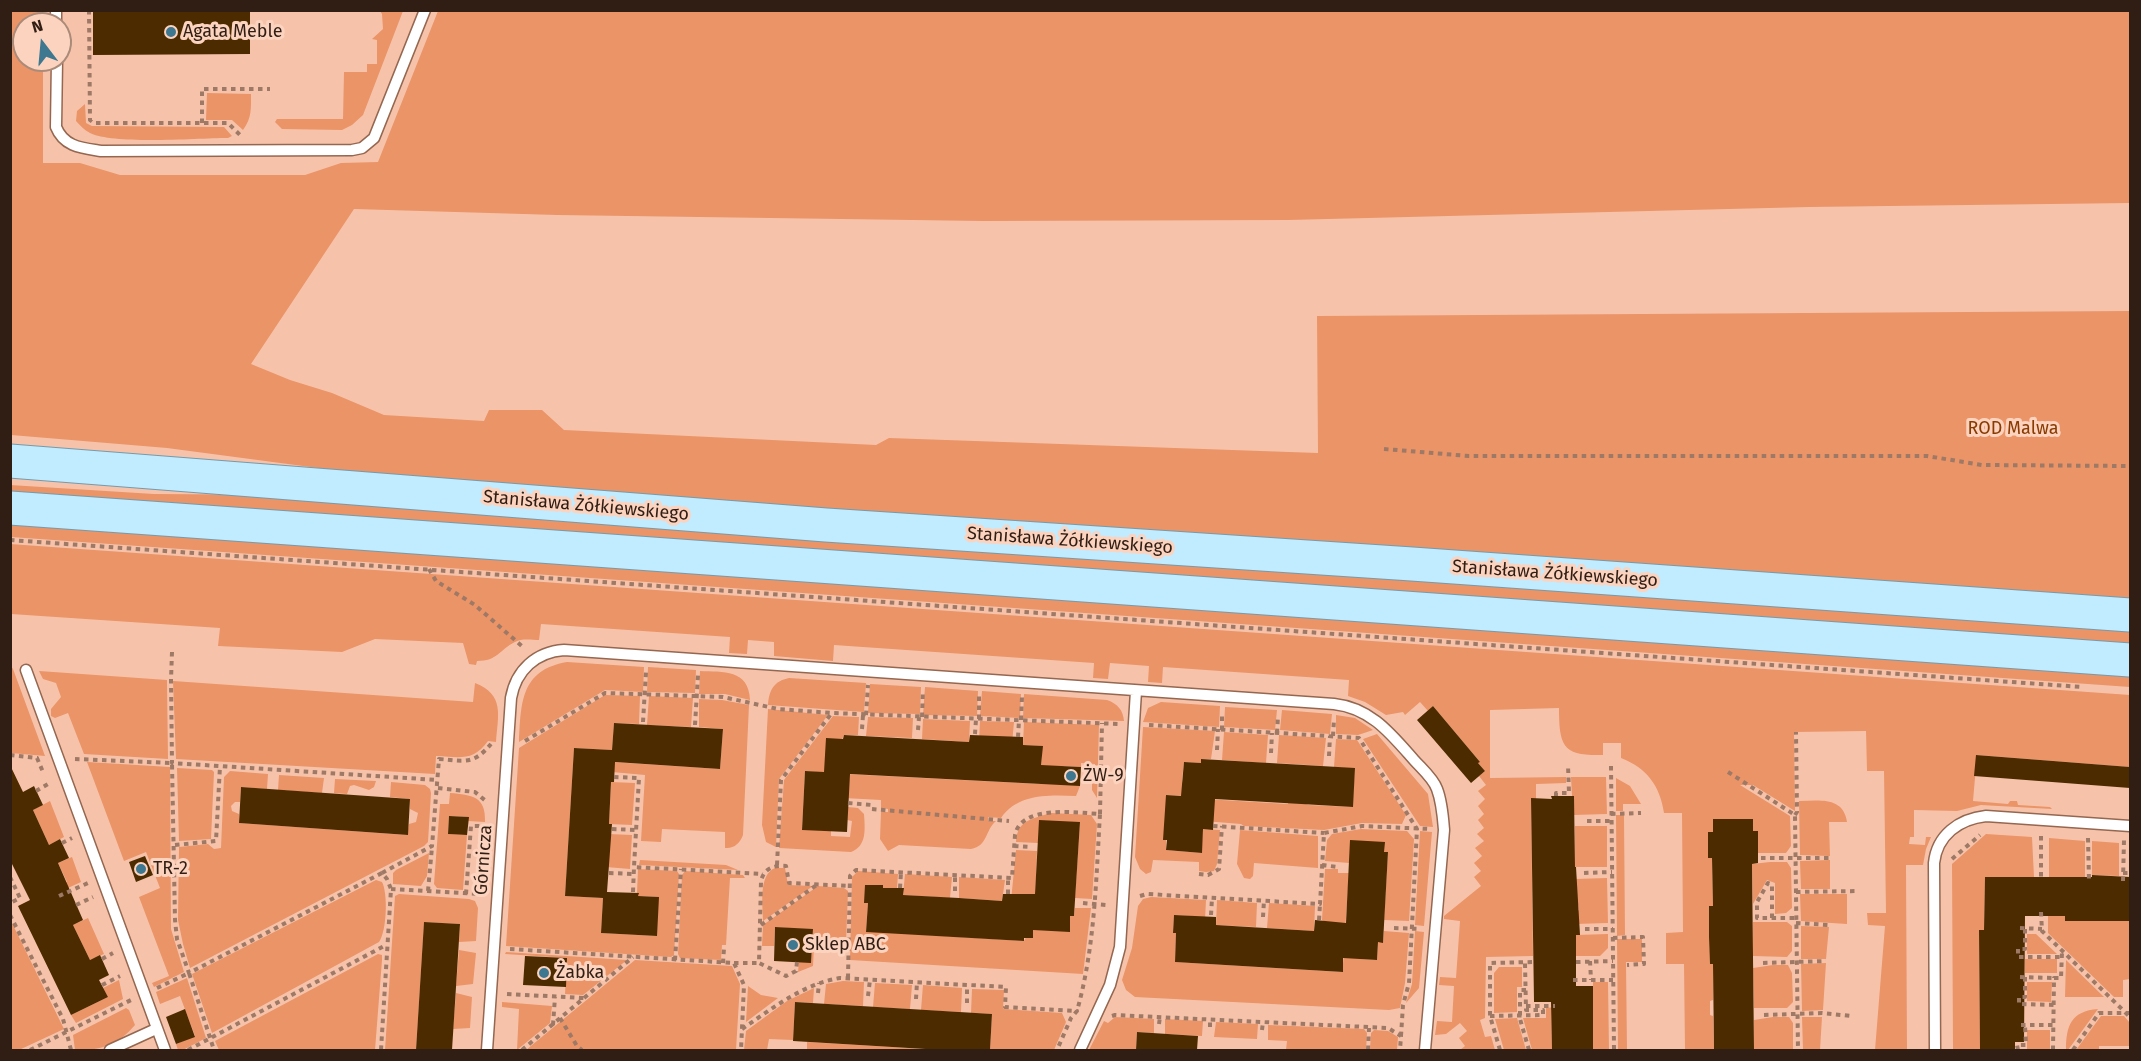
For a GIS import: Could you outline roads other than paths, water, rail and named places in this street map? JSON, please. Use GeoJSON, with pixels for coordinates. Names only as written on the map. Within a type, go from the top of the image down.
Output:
{"type":"FeatureCollection","features":[{"type":"Feature","properties":{"kind":"main road","name":"Stanisława Żółkiewskiego"},"geometry":{"type":"LineString","coordinates":[[10,461],[838,526],[2130,615]]}},
{"type":"Feature","properties":{"kind":"main road"},"geometry":{"type":"LineString","coordinates":[[10,508],[2130,660]]}},
{"type":"Feature","properties":{"kind":"lane"},"geometry":{"type":"LineString","coordinates":[[57,72],[56,127],[59,136],[74,146],[101,151],[352,150],[362,148],[374,138],[425,10]]}},
{"type":"Feature","properties":{"kind":"lane","name":"Górnicza"},"geometry":{"type":"LineString","coordinates":[[487,1050],[512,689],[519,674],[536,658],[549,652],[564,650],[1136,691]]}},
{"type":"Feature","properties":{"kind":"lane"},"geometry":{"type":"LineString","coordinates":[[26,670],[165,1050]]}},
{"type":"Feature","properties":{"kind":"lane"},"geometry":{"type":"LineString","coordinates":[[1080,1050],[1110,985],[1118,959],[1124,906],[1136,691],[1345,705],[1362,711],[1386,728],[1434,784],[1442,808],[1444,830],[1425,1050]]}},
{"type":"Feature","properties":{"kind":"lane"},"geometry":{"type":"LineString","coordinates":[[1935,1050],[1934,863],[1937,849],[1944,836],[1964,821],[1986,816],[2130,825]]}},
{"type":"Feature","properties":{"kind":"lane"},"geometry":{"type":"LineString","coordinates":[[110,1050],[156,1029]]}},
{"type":"Feature","properties":{"kind":"place","name":"Agata Meble"},"geometry":{"type":"Point","coordinates":[171,32]}},
{"type":"Feature","properties":{"kind":"place","name":"ŻW-9"},"geometry":{"type":"Point","coordinates":[1071,776]}},
{"type":"Feature","properties":{"kind":"place","name":"TR-2"},"geometry":{"type":"Point","coordinates":[141,869]}},
{"type":"Feature","properties":{"kind":"place","name":"Sklep ABC"},"geometry":{"type":"Point","coordinates":[793,945]}},
{"type":"Feature","properties":{"kind":"place","name":"Żabka"},"geometry":{"type":"Point","coordinates":[544,973]}},
{"type":"Feature","properties":{"kind":"park label","name":"ROD Malwa"},"geometry":{"type":"Point","coordinates":[2013,429]}}]}
